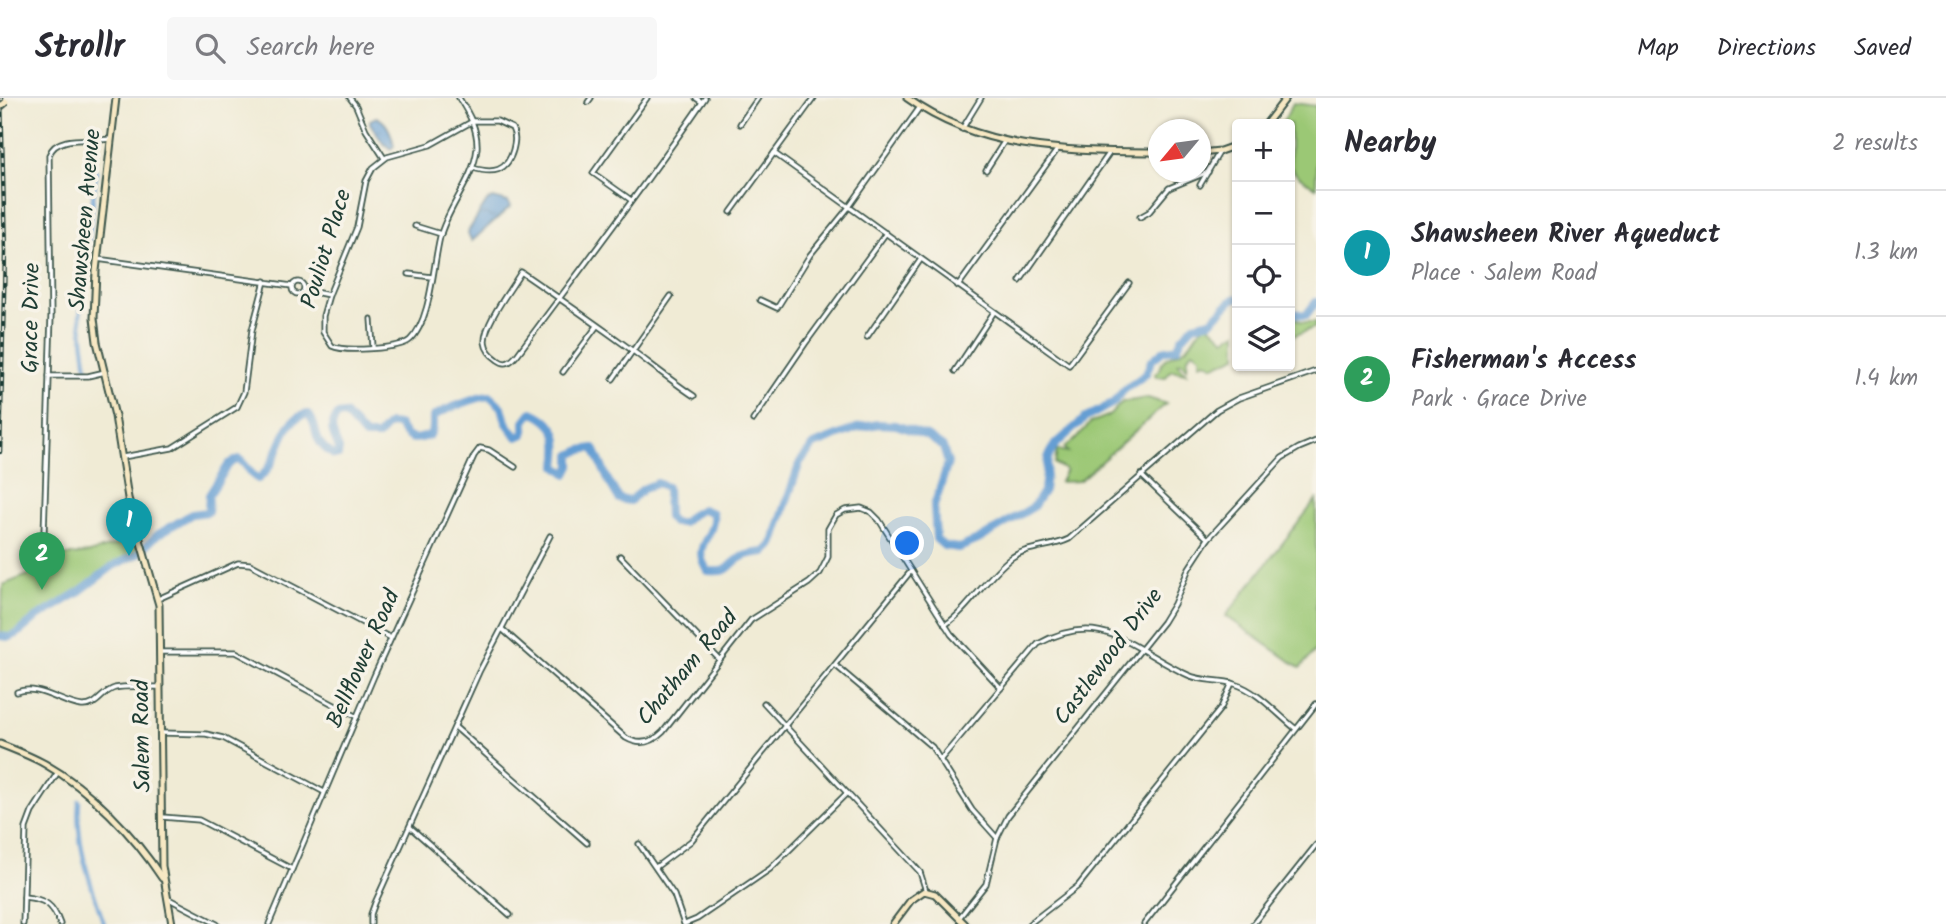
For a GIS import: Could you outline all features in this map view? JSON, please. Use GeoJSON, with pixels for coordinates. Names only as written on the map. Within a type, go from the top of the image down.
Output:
{"type":"FeatureCollection","features":[{"type":"Feature","properties":{"kind":"main road"},"geometry":{"type":"LineString","coordinates":[[0,107],[12,98]]}},
{"type":"Feature","properties":{"kind":"main road","name":"Shawsheen Avenue"},"geometry":{"type":"LineString","coordinates":[[116,98],[97,259],[94,323],[116,416],[128,498],[143,549]]}},
{"type":"Feature","properties":{"kind":"main road"},"geometry":{"type":"LineString","coordinates":[[907,98],[961,129],[1004,142],[1057,150],[1148,152]]}},
{"type":"Feature","properties":{"kind":"main road"},"geometry":{"type":"LineString","coordinates":[[1270,119],[1286,98]]}},
{"type":"Feature","properties":{"kind":"main road"},"geometry":{"type":"LineString","coordinates":[[1211,152],[1232,147]]}},
{"type":"Feature","properties":{"kind":"main road","name":"Salem Road"},"geometry":{"type":"LineString","coordinates":[[143,549],[158,599],[161,817],[164,881],[172,924]]}},
{"type":"Feature","properties":{"kind":"main road"},"geometry":{"type":"LineString","coordinates":[[0,744],[44,763],[92,799],[146,855],[164,881]]}},
{"type":"Feature","properties":{"kind":"main road"},"geometry":{"type":"LineString","coordinates":[[893,924],[915,896],[926,891],[936,894],[965,924]]}},
{"type":"Feature","properties":{"kind":"street"},"geometry":{"type":"LineString","coordinates":[[349,98],[384,158],[430,145],[473,121],[487,119],[505,123],[514,130],[516,137],[511,158],[504,168],[489,171],[473,168]]}},
{"type":"Feature","properties":{"kind":"street"},"geometry":{"type":"LineString","coordinates":[[460,98],[473,121]]}},
{"type":"Feature","properties":{"kind":"street"},"geometry":{"type":"LineString","coordinates":[[631,200],[593,173],[647,98]]}},
{"type":"Feature","properties":{"kind":"street"},"geometry":{"type":"LineString","coordinates":[[694,396],[633,351],[597,326],[559,298],[522,272],[491,323],[485,345],[498,361],[506,363],[517,355],[559,298],[631,200],[703,100],[696,98]]}},
{"type":"Feature","properties":{"kind":"street"},"geometry":{"type":"LineString","coordinates":[[740,124],[758,98]]}},
{"type":"Feature","properties":{"kind":"street"},"geometry":{"type":"LineString","coordinates":[[730,212],[814,98]]}},
{"type":"Feature","properties":{"kind":"street"},"geometry":{"type":"LineString","coordinates":[[961,129],[981,98]]}},
{"type":"Feature","properties":{"kind":"street"},"geometry":{"type":"LineString","coordinates":[[760,300],[777,308],[810,255],[849,207],[920,107]]}},
{"type":"Feature","properties":{"kind":"street","name":"Pouliot Place"},"geometry":{"type":"LineString","coordinates":[[384,158],[373,167],[367,178],[357,227],[329,295],[322,324],[328,342],[343,349],[400,346],[412,338],[424,311],[440,234],[451,207],[473,168],[477,142],[473,121]]}},
{"type":"Feature","properties":{"kind":"street","name":"Grace Drive"},"geometry":{"type":"LineString","coordinates":[[45,550],[52,551],[57,557],[57,564],[51,568],[44,568],[39,563],[39,556],[45,550],[51,316],[50,152],[55,145],[63,141],[111,139]]}},
{"type":"Feature","properties":{"kind":"street"},"geometry":{"type":"LineString","coordinates":[[986,170],[1004,142]]}},
{"type":"Feature","properties":{"kind":"street"},"geometry":{"type":"LineString","coordinates":[[958,286],[1057,150]]}},
{"type":"Feature","properties":{"kind":"street"},"geometry":{"type":"LineString","coordinates":[[1211,167],[1220,151]]}},
{"type":"Feature","properties":{"kind":"street"},"geometry":{"type":"LineString","coordinates":[[1020,281],[1110,152]]}},
{"type":"Feature","properties":{"kind":"street"},"geometry":{"type":"LineString","coordinates":[[775,153],[1069,365],[1129,283]]}},
{"type":"Feature","properties":{"kind":"street"},"geometry":{"type":"LineString","coordinates":[[1140,217],[1149,212],[1169,188],[1184,182]]}},
{"type":"Feature","properties":{"kind":"street"},"geometry":{"type":"LineString","coordinates":[[415,226],[440,234]]}},
{"type":"Feature","properties":{"kind":"street"},"geometry":{"type":"LineString","coordinates":[[753,420],[804,344],[886,233]]}},
{"type":"Feature","properties":{"kind":"street"},"geometry":{"type":"LineString","coordinates":[[97,259],[292,286]]}},
{"type":"Feature","properties":{"kind":"street"},"geometry":{"type":"LineString","coordinates":[[867,337],[921,259]]}},
{"type":"Feature","properties":{"kind":"street"},"geometry":{"type":"LineString","coordinates":[[410,274],[432,277]]}},
{"type":"Feature","properties":{"kind":"street"},"geometry":{"type":"LineString","coordinates":[[121,457],[172,448],[237,407],[244,392],[252,330],[265,281]]}},
{"type":"Feature","properties":{"kind":"street"},"geometry":{"type":"LineString","coordinates":[[292,286],[295,282],[300,282],[304,289]]}},
{"type":"Feature","properties":{"kind":"street"},"geometry":{"type":"LineString","coordinates":[[292,286],[296,294],[304,289]]}},
{"type":"Feature","properties":{"kind":"street"},"geometry":{"type":"LineString","coordinates":[[304,289],[329,295]]}},
{"type":"Feature","properties":{"kind":"street"},"geometry":{"type":"LineString","coordinates":[[613,379],[671,296]]}},
{"type":"Feature","properties":{"kind":"street"},"geometry":{"type":"LineString","coordinates":[[955,371],[995,312]]}},
{"type":"Feature","properties":{"kind":"street"},"geometry":{"type":"LineString","coordinates":[[371,319],[373,347]]}},
{"type":"Feature","properties":{"kind":"street"},"geometry":{"type":"LineString","coordinates":[[563,372],[597,326]]}},
{"type":"Feature","properties":{"kind":"street"},"geometry":{"type":"LineString","coordinates":[[945,625],[968,606],[1009,559],[1069,539],[1226,404],[1316,371]]}},
{"type":"Feature","properties":{"kind":"street"},"geometry":{"type":"LineString","coordinates":[[49,376],[89,376],[105,372]]}},
{"type":"Feature","properties":{"kind":"street","name":"Castlewood Drive"},"geometry":{"type":"LineString","coordinates":[[960,918],[986,884],[997,838],[1013,809],[1170,612],[1189,568],[1208,539],[1282,458],[1299,447],[1316,441]]}},
{"type":"Feature","properties":{"kind":"street","name":"Bellflower Road"},"geometry":{"type":"LineString","coordinates":[[268,924],[391,638],[480,448],[489,450],[515,467]]}},
{"type":"Feature","properties":{"kind":"street"},"geometry":{"type":"LineString","coordinates":[[1141,475],[1208,539]]}},
{"type":"Feature","properties":{"kind":"street","name":"Chatham Road"},"geometry":{"type":"LineString","coordinates":[[502,629],[622,735],[639,743],[648,742],[660,735],[756,614],[804,586],[820,573],[828,557],[830,524],[836,515],[845,510],[861,508],[875,516],[945,625],[964,650],[1001,688]]}},
{"type":"Feature","properties":{"kind":"street"},"geometry":{"type":"LineString","coordinates":[[371,924],[371,914],[479,672],[550,536]]}},
{"type":"Feature","properties":{"kind":"street"},"geometry":{"type":"LineString","coordinates":[[620,556],[719,659]]}},
{"type":"Feature","properties":{"kind":"street"},"geometry":{"type":"LineString","coordinates":[[158,599],[239,564],[250,564],[391,638]]}},
{"type":"Feature","properties":{"kind":"street"},"geometry":{"type":"LineString","coordinates":[[656,867],[691,841],[911,571]]}},
{"type":"Feature","properties":{"kind":"street"},"geometry":{"type":"LineString","coordinates":[[941,759],[1038,644],[1059,635],[1088,630],[1105,630],[1190,676],[1232,683],[1246,689],[1296,729]]}},
{"type":"Feature","properties":{"kind":"street"},"geometry":{"type":"LineString","coordinates":[[160,652],[236,652],[357,717]]}},
{"type":"Feature","properties":{"kind":"street"},"geometry":{"type":"LineString","coordinates":[[835,665],[922,736],[941,759],[972,810],[997,838]]}},
{"type":"Feature","properties":{"kind":"street"},"geometry":{"type":"LineString","coordinates":[[1029,924],[1078,886],[1221,708],[1232,683]]}},
{"type":"Feature","properties":{"kind":"street"},"geometry":{"type":"LineString","coordinates":[[17,692],[29,689],[74,704],[89,706],[113,689],[160,687]]}},
{"type":"Feature","properties":{"kind":"street"},"geometry":{"type":"LineString","coordinates":[[764,703],[920,872],[926,891]]}},
{"type":"Feature","properties":{"kind":"street"},"geometry":{"type":"LineString","coordinates":[[1144,924],[1316,704]]}},
{"type":"Feature","properties":{"kind":"street"},"geometry":{"type":"LineString","coordinates":[[455,727],[587,843]]}},
{"type":"Feature","properties":{"kind":"street"},"geometry":{"type":"LineString","coordinates":[[161,733],[206,734],[223,738],[324,792]]}},
{"type":"Feature","properties":{"kind":"street"},"geometry":{"type":"LineString","coordinates":[[23,924],[26,828],[58,772]]}},
{"type":"Feature","properties":{"kind":"street"},"geometry":{"type":"LineString","coordinates":[[639,844],[677,901],[684,924],[697,919],[770,869],[847,793]]}},
{"type":"Feature","properties":{"kind":"street"},"geometry":{"type":"LineString","coordinates":[[161,817],[199,820],[292,869]]}},
{"type":"Feature","properties":{"kind":"street"},"geometry":{"type":"LineString","coordinates":[[410,827],[510,915]]}},
{"type":"Feature","properties":{"kind":"street"},"geometry":{"type":"LineString","coordinates":[[1253,924],[1316,845]]}},
{"type":"Feature","properties":{"kind":"street"},"geometry":{"type":"LineString","coordinates":[[24,897],[38,898],[50,904],[60,924]]}},
{"type":"Feature","properties":{"kind":"street"},"geometry":{"type":"LineString","coordinates":[[166,898],[217,924]]}},
{"type":"Feature","properties":{"kind":"green space"},"geometry":{"type":"Polygon","coordinates":[[[1293,103],[1316,106],[1316,188],[1295,173],[1295,119],[1285,119],[1293,103]]]}},
{"type":"Feature","properties":{"kind":"green space"},"geometry":{"type":"Polygon","coordinates":[[[1295,318],[1303,322],[1316,322],[1316,327],[1295,335],[1295,318]]]}},
{"type":"Feature","properties":{"kind":"green space"},"geometry":{"type":"Polygon","coordinates":[[[1208,324],[1225,339],[1232,335],[1232,358],[1214,366],[1205,361],[1200,363],[1200,356],[1193,351],[1188,356],[1187,368],[1182,362],[1178,363],[1186,373],[1171,370],[1166,377],[1156,377],[1155,374],[1164,360],[1185,349],[1208,324]]]}},
{"type":"Feature","properties":{"kind":"green space"},"geometry":{"type":"Polygon","coordinates":[[[1148,398],[1166,404],[1079,481],[1060,482],[1066,470],[1055,464],[1057,450],[1068,452],[1064,447],[1075,440],[1090,423],[1110,415],[1122,402],[1148,398]]]}},
{"type":"Feature","properties":{"kind":"green space"},"geometry":{"type":"Polygon","coordinates":[[[1316,500],[1316,650],[1300,668],[1226,616],[1316,500]]]}},
{"type":"Feature","properties":{"kind":"green space"},"geometry":{"type":"Polygon","coordinates":[[[135,539],[138,554],[113,566],[17,634],[1,636],[3,585],[35,573],[57,571],[63,556],[89,553],[135,539]]]}},
{"type":"Feature","properties":{"kind":"water"},"geometry":{"type":"Polygon","coordinates":[[[376,117],[383,122],[392,137],[394,146],[391,149],[383,143],[370,123],[370,120],[376,117]]]}},
{"type":"Feature","properties":{"kind":"water"},"geometry":{"type":"Polygon","coordinates":[[[493,198],[508,202],[511,206],[472,241],[469,230],[487,201],[493,198]]]}},
{"type":"Feature","properties":{"kind":"waterway"},"geometry":{"type":"LineString","coordinates":[[87,369],[80,317],[96,171]]}},
{"type":"Feature","properties":{"kind":"waterway"},"geometry":{"type":"LineString","coordinates":[[0,636],[17,634],[113,566],[138,554],[157,535],[192,514],[208,512],[209,495],[229,464],[239,459],[258,479],[272,461],[291,423],[299,417],[308,414],[321,444],[326,450],[338,455],[339,449],[332,428],[338,415],[345,414],[365,436],[378,436],[389,424],[399,425],[408,437],[420,438],[430,435],[433,417],[437,414],[490,396],[502,407],[506,422],[517,437],[524,434],[525,421],[532,412],[553,427],[559,447],[557,466],[567,474],[571,466],[571,455],[594,448],[619,499],[630,501],[643,489],[657,483],[667,487],[668,517],[673,523],[683,523],[702,509],[713,513],[711,529],[701,554],[708,571],[726,570],[742,557],[765,552],[772,545],[800,462],[814,445],[857,428],[878,424],[896,425],[927,436],[943,447],[948,463],[934,506],[936,539],[944,546],[959,548],[978,540],[1033,507],[1044,490],[1048,458],[1055,445],[1084,419],[1113,403],[1124,390],[1146,374],[1151,361],[1163,351],[1177,348],[1194,325],[1211,321],[1232,300]]}},
{"type":"Feature","properties":{"kind":"waterway"},"geometry":{"type":"LineString","coordinates":[[1295,313],[1306,315],[1316,302]]}},
{"type":"Feature","properties":{"kind":"waterway"},"geometry":{"type":"LineString","coordinates":[[79,801],[82,848],[104,924]]}},
{"type":"Feature","properties":{"kind":"railway"},"geometry":{"type":"LineString","coordinates":[[0,452],[5,253],[1,98]]}},
{"type":"Feature","properties":{"kind":"place","name":"Shawsheen River Aqueduct"},"geometry":{"type":"Point","coordinates":[129,556]}},
{"type":"Feature","properties":{"kind":"place","name":"Fisherman's Access"},"geometry":{"type":"Point","coordinates":[42,590]}}]}
